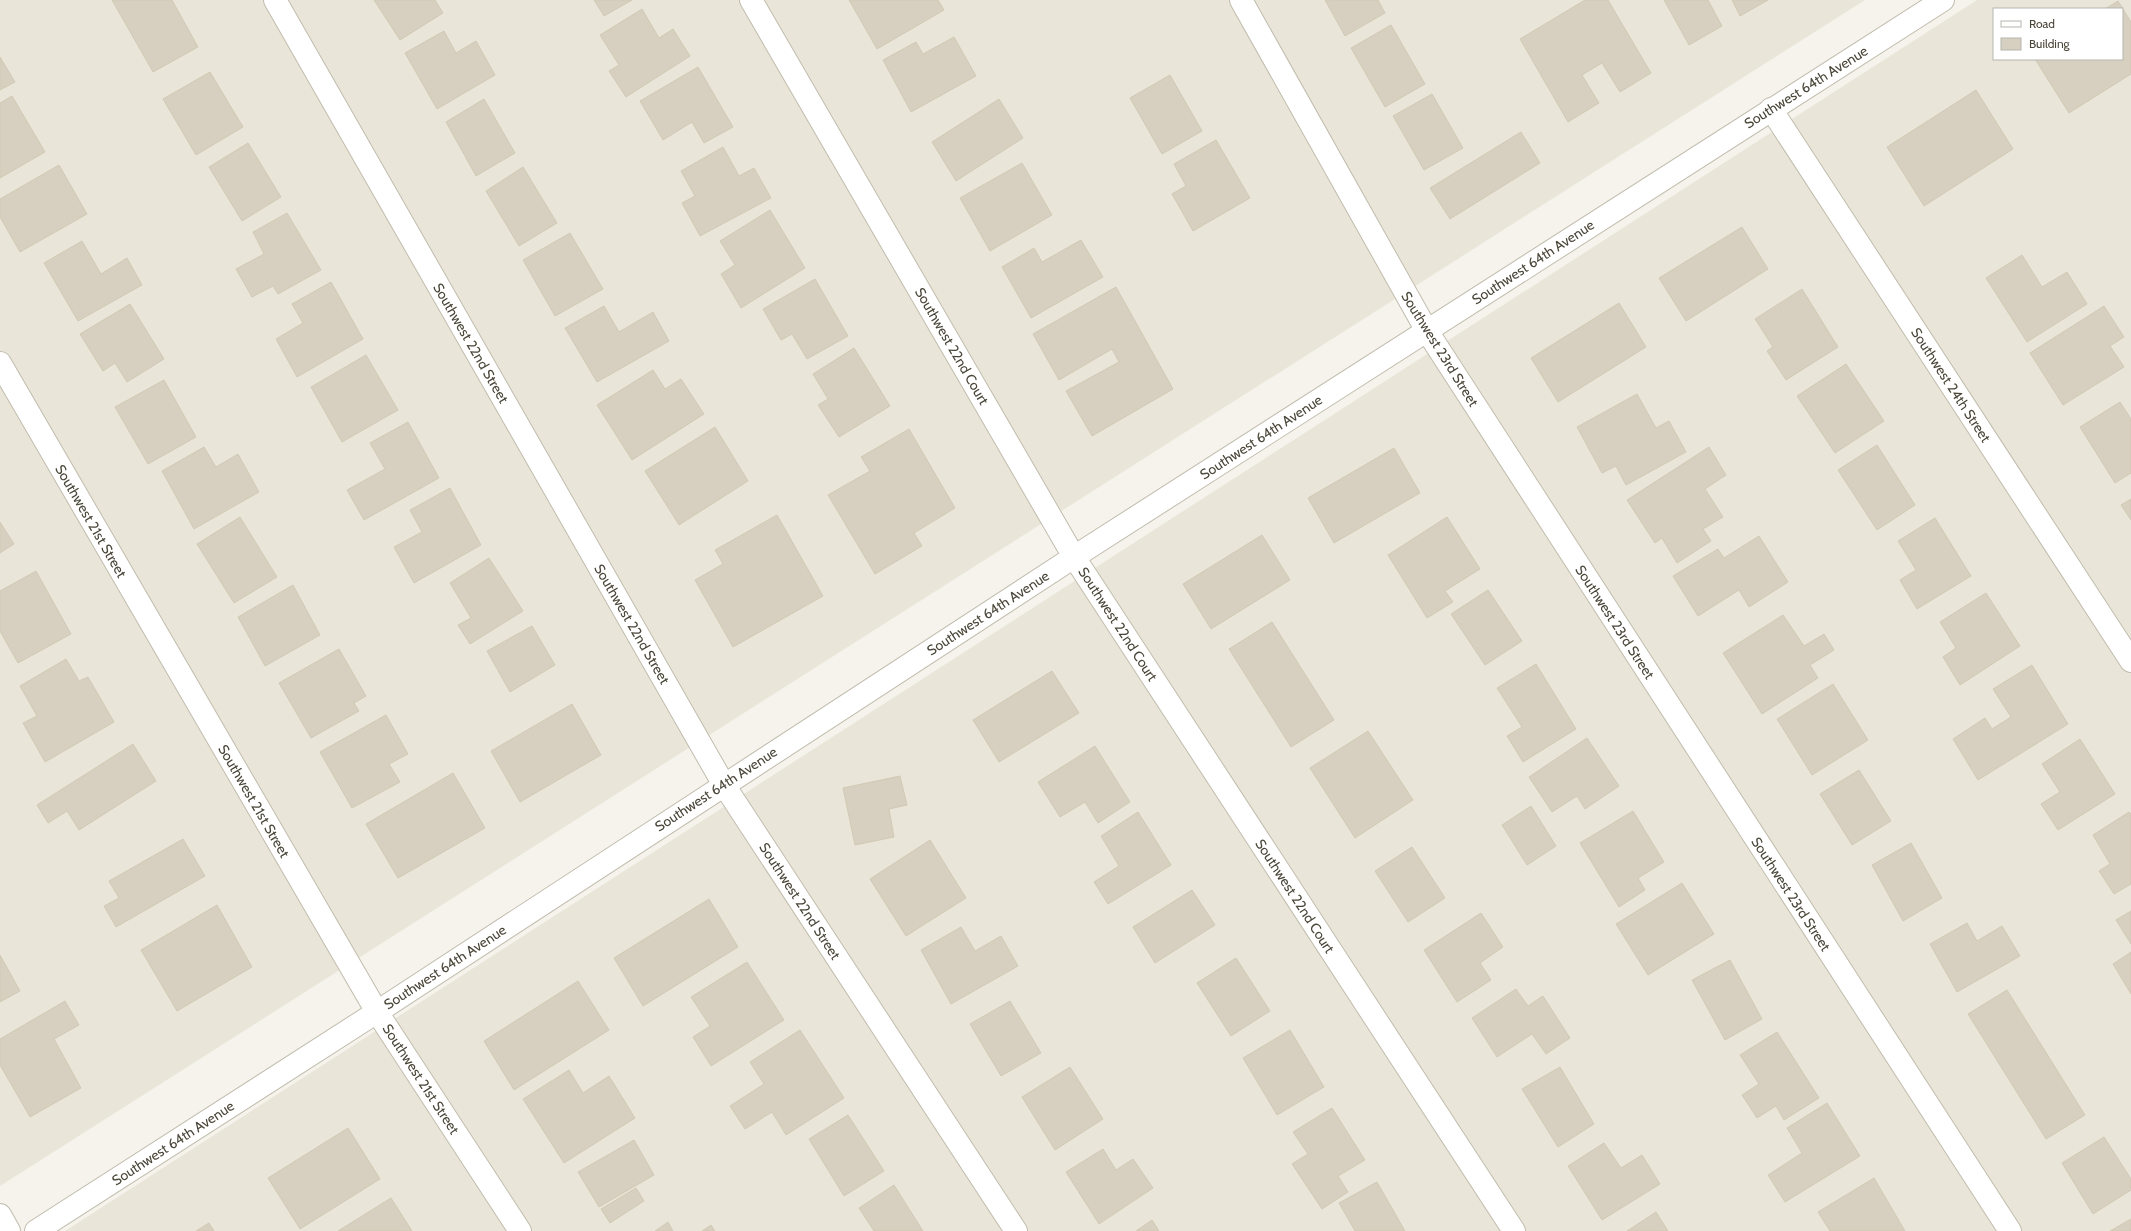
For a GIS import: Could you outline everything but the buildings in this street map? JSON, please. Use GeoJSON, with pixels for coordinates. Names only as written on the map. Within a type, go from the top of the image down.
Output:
{"type":"FeatureCollection","features":[{"type":"Feature","properties":{"kind":"street","name":"Southwest 22nd Street"},"geometry":{"type":"LineString","coordinates":[[275,0],[724,784],[1016,1231]]}},
{"type":"Feature","properties":{"kind":"street","name":"Southwest 22nd Court"},"geometry":{"type":"LineString","coordinates":[[751,0],[1074,557],[1514,1231]]}},
{"type":"Feature","properties":{"kind":"street","name":"Southwest 23rd Street"},"geometry":{"type":"LineString","coordinates":[[1241,0],[1427,331],[2010,1231]]}},
{"type":"Feature","properties":{"kind":"street","name":"Southwest 64th Avenue"},"geometry":{"type":"LineString","coordinates":[[36,1231],[377,1012],[724,784],[1074,557],[1943,0]]}},
{"type":"Feature","properties":{"kind":"street","name":"Southwest 24th Street"},"geometry":{"type":"LineString","coordinates":[[1771,109],[2131,661]]}},
{"type":"Feature","properties":{"kind":"street","name":"Southwest 21st Street"},"geometry":{"type":"LineString","coordinates":[[0,363],[377,1012],[520,1231]]}},
{"type":"Feature","properties":{"kind":"street"},"geometry":{"type":"LineString","coordinates":[[0,1215],[9,1231]]}},
{"type":"Feature","properties":{"kind":"shaded area"},"geometry":{"type":"Polygon","coordinates":[[[0,0],[1865,0],[0,1186],[0,0]]]}},
{"type":"Feature","properties":{"kind":"shaded area"},"geometry":{"type":"Polygon","coordinates":[[[1977,0],[2131,0],[2131,1231],[65,1231],[1977,0]]]}}]}
